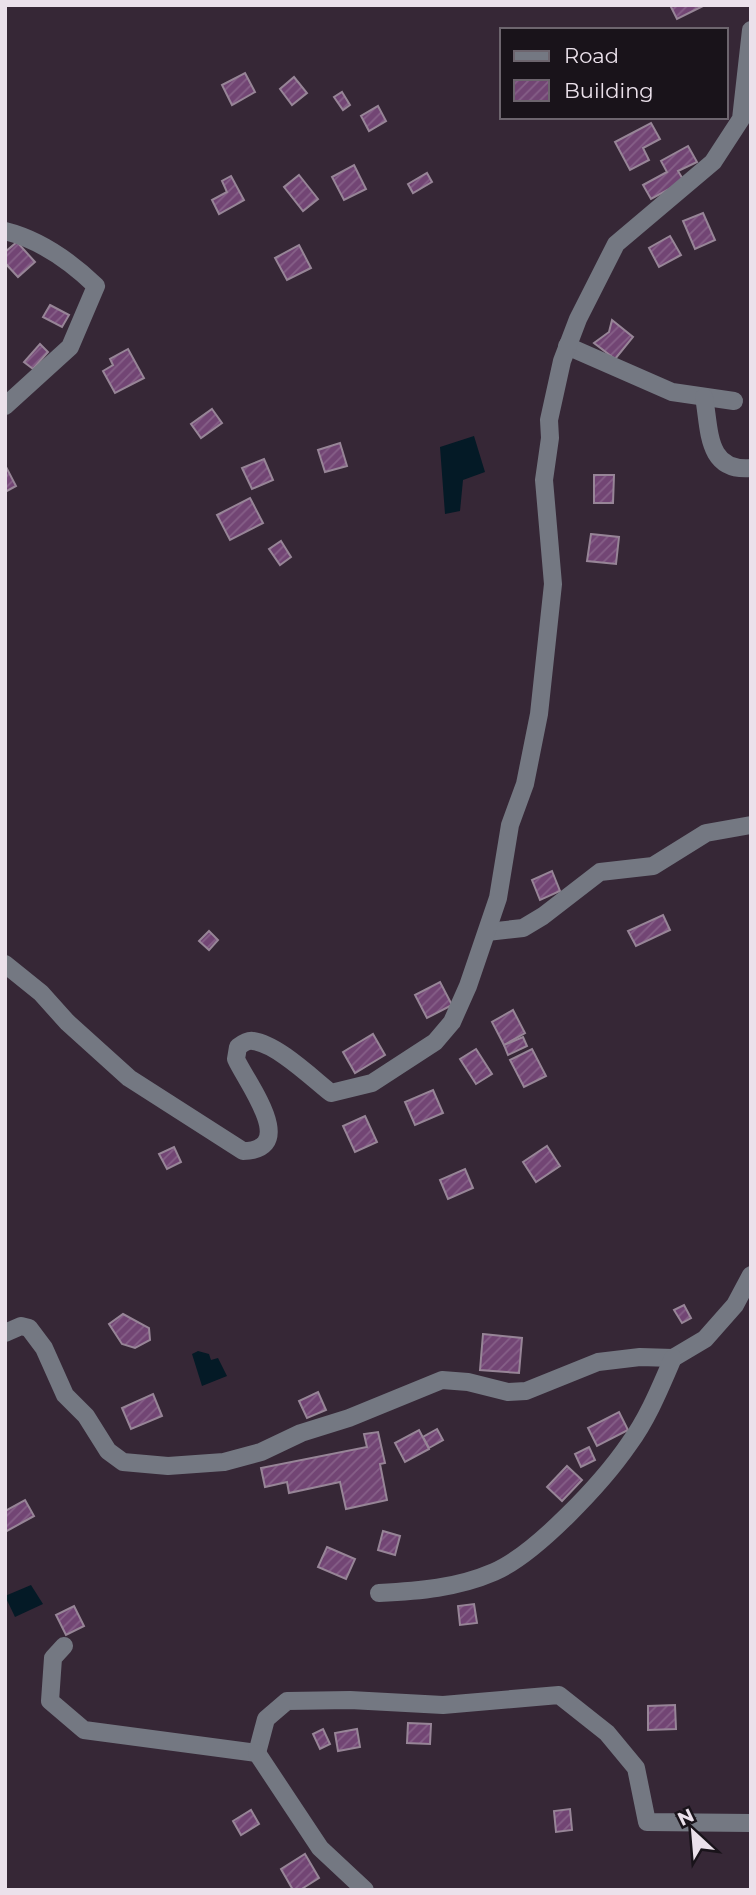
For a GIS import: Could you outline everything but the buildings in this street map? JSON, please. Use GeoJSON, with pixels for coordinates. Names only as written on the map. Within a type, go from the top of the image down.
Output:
{"type":"FeatureCollection","features":[{"type":"Feature","properties":{"kind":"street"},"geometry":{"type":"LineString","coordinates":[[5,964],[41,993],[67,1022],[129,1078],[243,1151],[254,1151],[266,1143],[271,1129],[269,1117],[236,1059],[238,1047],[253,1041],[282,1055],[331,1093],[372,1083],[435,1042],[452,1022],[498,898],[510,825],[525,784],[539,715],[554,584],[544,480],[550,438],[549,420],[568,346],[592,288],[616,244],[713,162],[741,119],[751,30]]}},
{"type":"Feature","properties":{"kind":"street"},"geometry":{"type":"LineString","coordinates":[[5,231],[40,244],[76,268],[96,286],[70,347],[5,406]]}},
{"type":"Feature","properties":{"kind":"street"},"geometry":{"type":"LineString","coordinates":[[568,346],[672,392],[734,401]]}},
{"type":"Feature","properties":{"kind":"street"},"geometry":{"type":"LineString","coordinates":[[704,397],[715,456],[724,465],[751,468]]}},
{"type":"Feature","properties":{"kind":"street"},"geometry":{"type":"LineString","coordinates":[[487,932],[523,928],[600,872],[653,866],[706,833],[751,825]]}},
{"type":"Feature","properties":{"kind":"street"},"geometry":{"type":"LineString","coordinates":[[379,1593],[432,1591],[494,1572],[519,1559],[557,1524],[629,1445],[654,1401],[673,1359],[705,1339],[735,1305],[751,1275]]}},
{"type":"Feature","properties":{"kind":"street"},"geometry":{"type":"LineString","coordinates":[[5,1333],[21,1326],[29,1328],[44,1348],[65,1395],[86,1416],[108,1451],[123,1462],[168,1466],[224,1462],[261,1452],[301,1433],[349,1418],[442,1380],[468,1382],[508,1392],[526,1391],[598,1362],[640,1357],[673,1359]]}},
{"type":"Feature","properties":{"kind":"street"},"geometry":{"type":"LineString","coordinates":[[64,1646],[53,1658],[50,1701],[83,1730],[257,1753],[320,1847],[365,1890]]}},
{"type":"Feature","properties":{"kind":"street"},"geometry":{"type":"LineString","coordinates":[[257,1753],[266,1719],[287,1701],[350,1700],[443,1705],[559,1695],[607,1733],[636,1768],[647,1822],[751,1823]]}},
{"type":"Feature","properties":{"kind":"water"},"geometry":{"type":"Polygon","coordinates":[[[474,436],[485,472],[463,480],[460,511],[445,514],[440,447],[474,436]]]}},
{"type":"Feature","properties":{"kind":"water"},"geometry":{"type":"Polygon","coordinates":[[[198,1351],[209,1354],[211,1360],[218,1358],[227,1376],[202,1386],[192,1354],[198,1351]]]}},
{"type":"Feature","properties":{"kind":"water"},"geometry":{"type":"Polygon","coordinates":[[[31,1585],[43,1604],[15,1617],[5,1596],[31,1585]]]}}]}
